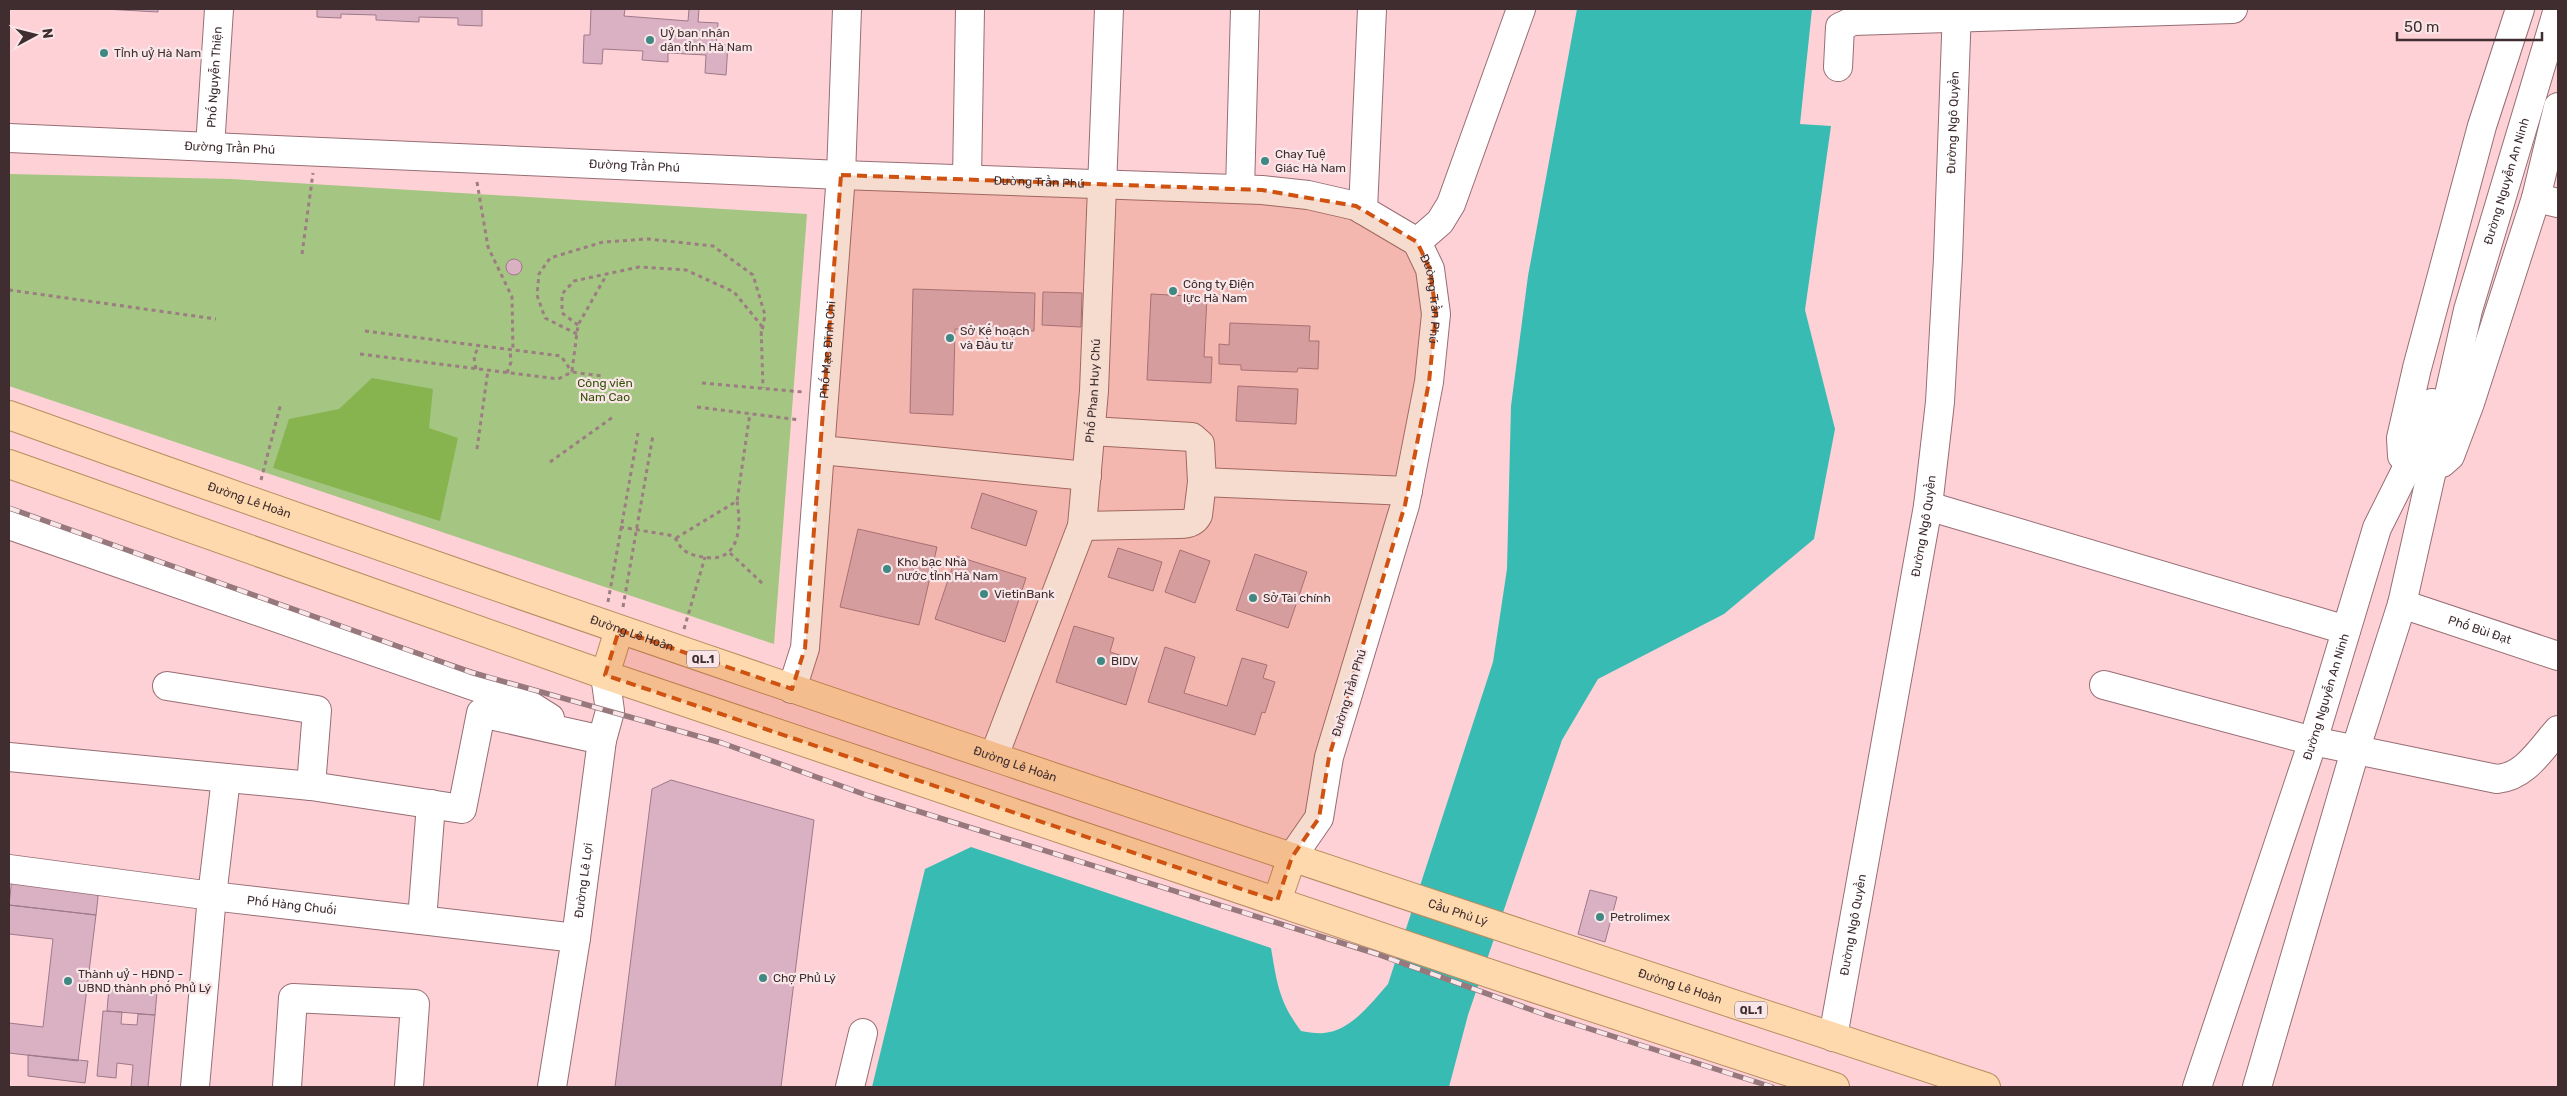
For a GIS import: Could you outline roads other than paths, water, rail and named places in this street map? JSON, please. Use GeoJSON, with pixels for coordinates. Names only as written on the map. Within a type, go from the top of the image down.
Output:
{"type":"FeatureCollection","features":[{"type":"Feature","properties":{"kind":"main road","name":"Đường Lê Hoàn"},"geometry":{"type":"LineString","coordinates":[[9,415],[612,628],[1400,893]]}},
{"type":"Feature","properties":{"kind":"main road"},"geometry":{"type":"LineString","coordinates":[[9,464],[605,675],[1500,977],[1835,1087]]}},
{"type":"Feature","properties":{"kind":"main road"},"geometry":{"type":"LineString","coordinates":[[605,675],[612,628]]}},
{"type":"Feature","properties":{"kind":"main road"},"geometry":{"type":"LineString","coordinates":[[1276,901],[1292,857]]}},
{"type":"Feature","properties":{"kind":"main road","name":"Cầu Phủ Lý"},"geometry":{"type":"LineString","coordinates":[[1400,893],[1516,933]]}},
{"type":"Feature","properties":{"kind":"main road","name":"Đường Lê Hoàn"},"geometry":{"type":"LineString","coordinates":[[1516,933],[1986,1087]]}},
{"type":"Feature","properties":{"kind":"street","name":"Phố Nguyễn Thiện"},"geometry":{"type":"LineString","coordinates":[[210,147],[219,9]]}},
{"type":"Feature","properties":{"kind":"street","name":"Phố Mạc Đĩnh Chi"},"geometry":{"type":"LineString","coordinates":[[792,688],[805,648],[826,394],[841,175],[847,9]]}},
{"type":"Feature","properties":{"kind":"street"},"geometry":{"type":"LineString","coordinates":[[966,178],[970,9]]}},
{"type":"Feature","properties":{"kind":"street","name":"Phố Phan Huy Chú"},"geometry":{"type":"LineString","coordinates":[[994,756],[1082,526],[1091,431],[1109,9]]}},
{"type":"Feature","properties":{"kind":"street"},"geometry":{"type":"LineString","coordinates":[[1240,189],[1244,9]]}},
{"type":"Feature","properties":{"kind":"street"},"geometry":{"type":"LineString","coordinates":[[1363,210],[1372,9]]}},
{"type":"Feature","properties":{"kind":"street"},"geometry":{"type":"LineString","coordinates":[[1417,242],[1440,222],[1451,204],[1521,9]]}},
{"type":"Feature","properties":{"kind":"street"},"geometry":{"type":"LineString","coordinates":[[1838,67],[1840,28],[1846,23],[1957,14],[2233,9]]}},
{"type":"Feature","properties":{"kind":"street"},"geometry":{"type":"LineString","coordinates":[[2520,9],[2482,126],[2401,438],[2418,472],[2450,456],[2547,200],[2558,107]]}},
{"type":"Feature","properties":{"kind":"street","name":"Đường Nguyễn An Ninh"},"geometry":{"type":"LineString","coordinates":[[2256,1087],[2355,750],[2402,604],[2417,536],[2418,472],[2558,9]]}},
{"type":"Feature","properties":{"kind":"street","name":"Đường Ngô Quyền"},"geometry":{"type":"LineString","coordinates":[[1833,1037],[1928,506],[1940,402],[1948,268],[1957,14]]}},
{"type":"Feature","properties":{"kind":"street","name":"Đường Trần Phú"},"geometry":{"type":"LineString","coordinates":[[9,138],[841,175],[1240,189],[1308,195],[1356,206],[1417,242],[1430,269],[1436,314],[1430,382],[1408,491],[1329,757],[1319,818],[1292,857]]}},
{"type":"Feature","properties":{"kind":"street"},"geometry":{"type":"LineString","coordinates":[[1082,526],[1188,523],[1196,520],[1198,515],[1202,482],[1200,444],[1192,437],[1091,431]]}},
{"type":"Feature","properties":{"kind":"street"},"geometry":{"type":"LineString","coordinates":[[822,437],[1087,476]]}},
{"type":"Feature","properties":{"kind":"street","name":"Đường Nguyễn An Ninh"},"geometry":{"type":"LineString","coordinates":[[2197,1087],[2313,740],[2377,528],[2418,472]]}},
{"type":"Feature","properties":{"kind":"street"},"geometry":{"type":"LineString","coordinates":[[1202,482],[1408,491]]}},
{"type":"Feature","properties":{"kind":"street"},"geometry":{"type":"LineString","coordinates":[[1928,506],[2346,630]]}},
{"type":"Feature","properties":{"kind":"street"},"geometry":{"type":"LineString","coordinates":[[2377,528],[2399,524],[2409,528],[2417,536]]}},
{"type":"Feature","properties":{"kind":"street"},"geometry":{"type":"LineString","coordinates":[[9,525],[531,706],[551,718],[557,730]]}},
{"type":"Feature","properties":{"kind":"street","name":"Phố Bùi Đạt"},"geometry":{"type":"LineString","coordinates":[[2402,604],[2558,656]]}},
{"type":"Feature","properties":{"kind":"street","name":"Đường Lê Lợi"},"geometry":{"type":"LineString","coordinates":[[552,1087],[576,938],[602,740],[610,711],[605,675]]}},
{"type":"Feature","properties":{"kind":"street"},"geometry":{"type":"LineString","coordinates":[[2104,685],[2313,740],[2497,779],[2510,778],[2522,771],[2558,730]]}},
{"type":"Feature","properties":{"kind":"street"},"geometry":{"type":"LineString","coordinates":[[167,686],[317,710],[311,786]]}},
{"type":"Feature","properties":{"kind":"street"},"geometry":{"type":"LineString","coordinates":[[9,757],[311,786],[462,809],[481,713],[602,740]]}},
{"type":"Feature","properties":{"kind":"street"},"geometry":{"type":"LineString","coordinates":[[195,1087],[212,896],[226,778]]}},
{"type":"Feature","properties":{"kind":"street"},"geometry":{"type":"LineString","coordinates":[[422,920],[431,804]]}},
{"type":"Feature","properties":{"kind":"street","name":"Phố Hàng Chuối"},"geometry":{"type":"LineString","coordinates":[[9,869],[212,896],[576,938]]}},
{"type":"Feature","properties":{"kind":"street"},"geometry":{"type":"LineString","coordinates":[[287,1087],[293,998],[415,1004],[409,1087]]}},
{"type":"Feature","properties":{"kind":"street"},"geometry":{"type":"LineString","coordinates":[[850,1087],[863,1033]]}},
{"type":"Feature","properties":{"kind":"water"},"geometry":{"type":"Polygon","coordinates":[[[1577,9],[1812,9],[1800,124],[1831,126],[1805,310],[1835,429],[1814,539],[1724,614],[1598,679],[1562,740],[1468,1015],[1449,1087],[872,1087],[925,869],[971,847],[1271,948],[1277,982],[1283,1001],[1301,1031],[1324,1033],[1343,1027],[1368,1007],[1388,984],[1493,662],[1507,569],[1511,406],[1528,276],[1577,9]]]}},
{"type":"Feature","properties":{"kind":"railway"},"geometry":{"type":"LineString","coordinates":[[9,508],[470,672],[722,743],[869,796],[1377,954],[1546,1015],[1772,1087]]}},
{"type":"Feature","properties":{"kind":"place","name":"Uỷ ban nhân dân tỉnh Hà Nam"},"geometry":{"type":"Point","coordinates":[650,40]}},
{"type":"Feature","properties":{"kind":"place","name":"Tỉnh uỷ Hà Nam"},"geometry":{"type":"Point","coordinates":[104,53]}},
{"type":"Feature","properties":{"kind":"place","name":"Chay Tuệ Giác Hà Nam"},"geometry":{"type":"Point","coordinates":[1265,161]}},
{"type":"Feature","properties":{"kind":"place","name":"Công ty Điện lực Hà Nam"},"geometry":{"type":"Point","coordinates":[1173,291]}},
{"type":"Feature","properties":{"kind":"place","name":"Sở Kế hoạch và Đầu tư"},"geometry":{"type":"Point","coordinates":[950,338]}},
{"type":"Feature","properties":{"kind":"place","name":"Kho bạc Nhà nước tỉnh Hà Nam"},"geometry":{"type":"Point","coordinates":[887,569]}},
{"type":"Feature","properties":{"kind":"place","name":"VietinBank"},"geometry":{"type":"Point","coordinates":[984,594]}},
{"type":"Feature","properties":{"kind":"place","name":"Sở Tài chính"},"geometry":{"type":"Point","coordinates":[1253,598]}},
{"type":"Feature","properties":{"kind":"place","name":"BIDV"},"geometry":{"type":"Point","coordinates":[1101,661]}},
{"type":"Feature","properties":{"kind":"place","name":"Petrolimex"},"geometry":{"type":"Point","coordinates":[1600,917]}},
{"type":"Feature","properties":{"kind":"place","name":"Chợ Phủ Lý"},"geometry":{"type":"Point","coordinates":[763,978]}},
{"type":"Feature","properties":{"kind":"place","name":"Thành uỷ - HĐND - UBND thành phố Phủ Lý"},"geometry":{"type":"Point","coordinates":[68,981]}},
{"type":"Feature","properties":{"kind":"park label","name":"Công viên Nam Cao"},"geometry":{"type":"Point","coordinates":[605,390]}}]}
